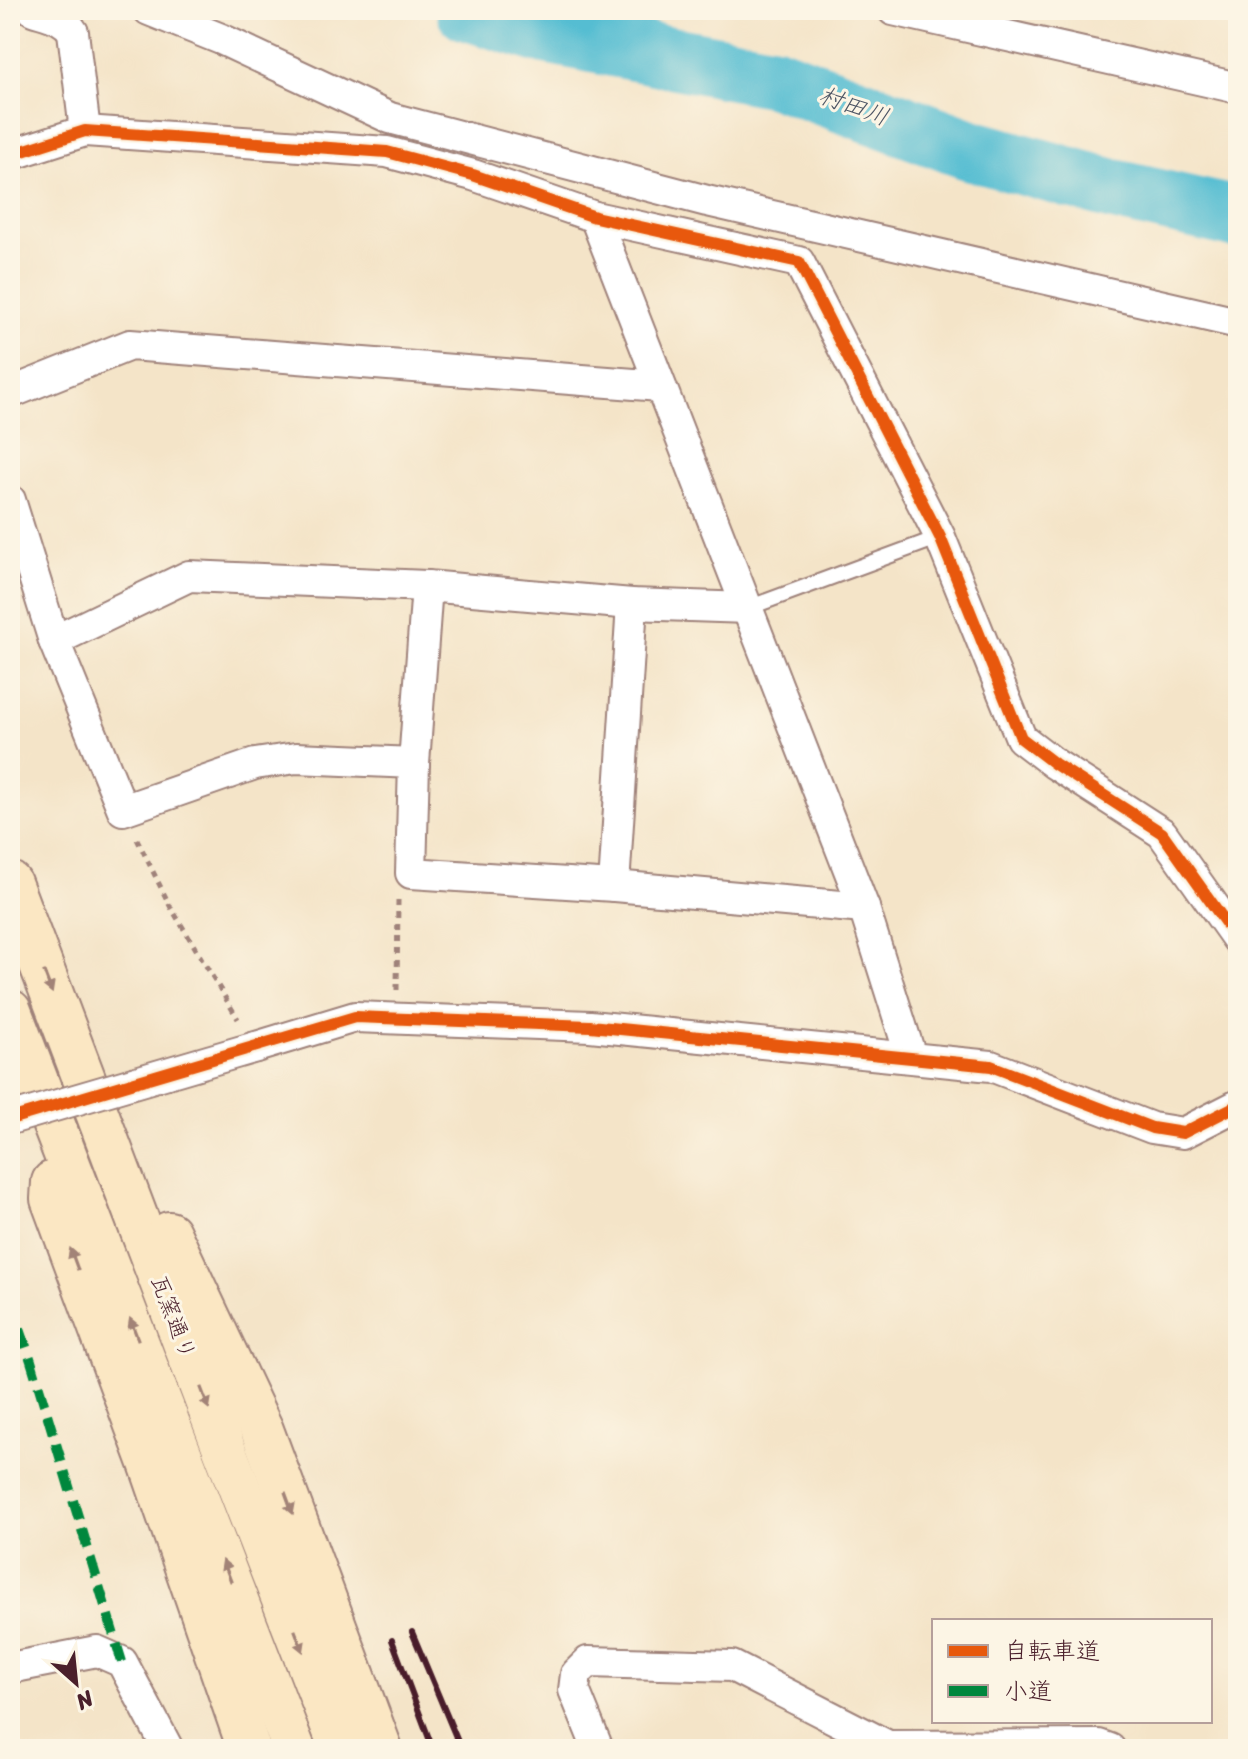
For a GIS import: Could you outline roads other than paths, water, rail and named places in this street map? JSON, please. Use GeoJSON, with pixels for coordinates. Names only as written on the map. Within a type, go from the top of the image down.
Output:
{"type":"FeatureCollection","features":[{"type":"Feature","properties":{"kind":"street"},"geometry":{"type":"LineString","coordinates":[[33,10],[60,19],[73,32],[85,131]]}},
{"type":"Feature","properties":{"kind":"street"},"geometry":{"type":"LineString","coordinates":[[149,10],[221,39],[390,118],[707,201],[1238,323]]}},
{"type":"Feature","properties":{"kind":"street"},"geometry":{"type":"LineString","coordinates":[[893,10],[1238,88]]}},
{"type":"Feature","properties":{"kind":"street"},"geometry":{"type":"LineString","coordinates":[[10,155],[85,131],[387,152],[473,175],[595,217],[799,262],[940,537],[1021,738],[1055,764],[1162,833],[1238,940]]}},
{"type":"Feature","properties":{"kind":"street"},"geometry":{"type":"LineString","coordinates":[[595,217],[864,908],[911,1057]]}},
{"type":"Feature","properties":{"kind":"street"},"geometry":{"type":"LineString","coordinates":[[10,393],[130,345],[660,386]]}},
{"type":"Feature","properties":{"kind":"street"},"geometry":{"type":"LineString","coordinates":[[10,500],[54,641],[123,810],[255,764],[296,758],[414,763]]}},
{"type":"Feature","properties":{"kind":"street"},"geometry":{"type":"LineString","coordinates":[[54,641],[189,576],[427,586],[632,604],[748,608]]}},
{"type":"Feature","properties":{"kind":"street"},"geometry":{"type":"LineString","coordinates":[[427,586],[414,763],[411,873],[614,886],[864,908]]}},
{"type":"Feature","properties":{"kind":"street"},"geometry":{"type":"LineString","coordinates":[[614,886],[632,604]]}},
{"type":"Feature","properties":{"kind":"street","name":"瓦窯通り"},"geometry":{"type":"LineString","coordinates":[[10,883],[341,1749]]}},
{"type":"Feature","properties":{"kind":"street","name":"瓦窯通り"},"geometry":{"type":"LineString","coordinates":[[10,1011],[294,1749]]}},
{"type":"Feature","properties":{"kind":"street"},"geometry":{"type":"LineString","coordinates":[[10,1119],[355,1017],[590,1026],[991,1066],[1152,1128],[1183,1133],[1238,1105]]}},
{"type":"Feature","properties":{"kind":"street"},"geometry":{"type":"LineString","coordinates":[[99,1116],[136,1162],[262,1430],[381,1749]]}},
{"type":"Feature","properties":{"kind":"street"},"geometry":{"type":"LineString","coordinates":[[54,1125],[52,1199],[150,1463],[249,1749]]}},
{"type":"Feature","properties":{"kind":"street"},"geometry":{"type":"LineString","coordinates":[[10,1668],[97,1651],[122,1662],[168,1749]]}},
{"type":"Feature","properties":{"kind":"street"},"geometry":{"type":"LineString","coordinates":[[598,1749],[574,1690],[576,1674],[588,1662],[732,1666],[888,1746],[1099,1745],[1110,1749]]}},
{"type":"Feature","properties":{"kind":"lane"},"geometry":{"type":"LineString","coordinates":[[748,608],[940,537]]}},
{"type":"Feature","properties":{"kind":"waterway","name":"村田川"},"geometry":{"type":"LineString","coordinates":[[467,10],[535,31],[775,77],[971,150],[1114,190],[1238,218]]}},
{"type":"Feature","properties":{"kind":"railway"},"geometry":{"type":"LineString","coordinates":[[412,1632],[461,1749]]}},
{"type":"Feature","properties":{"kind":"railway"},"geometry":{"type":"LineString","coordinates":[[392,1640],[433,1749]]}}]}
